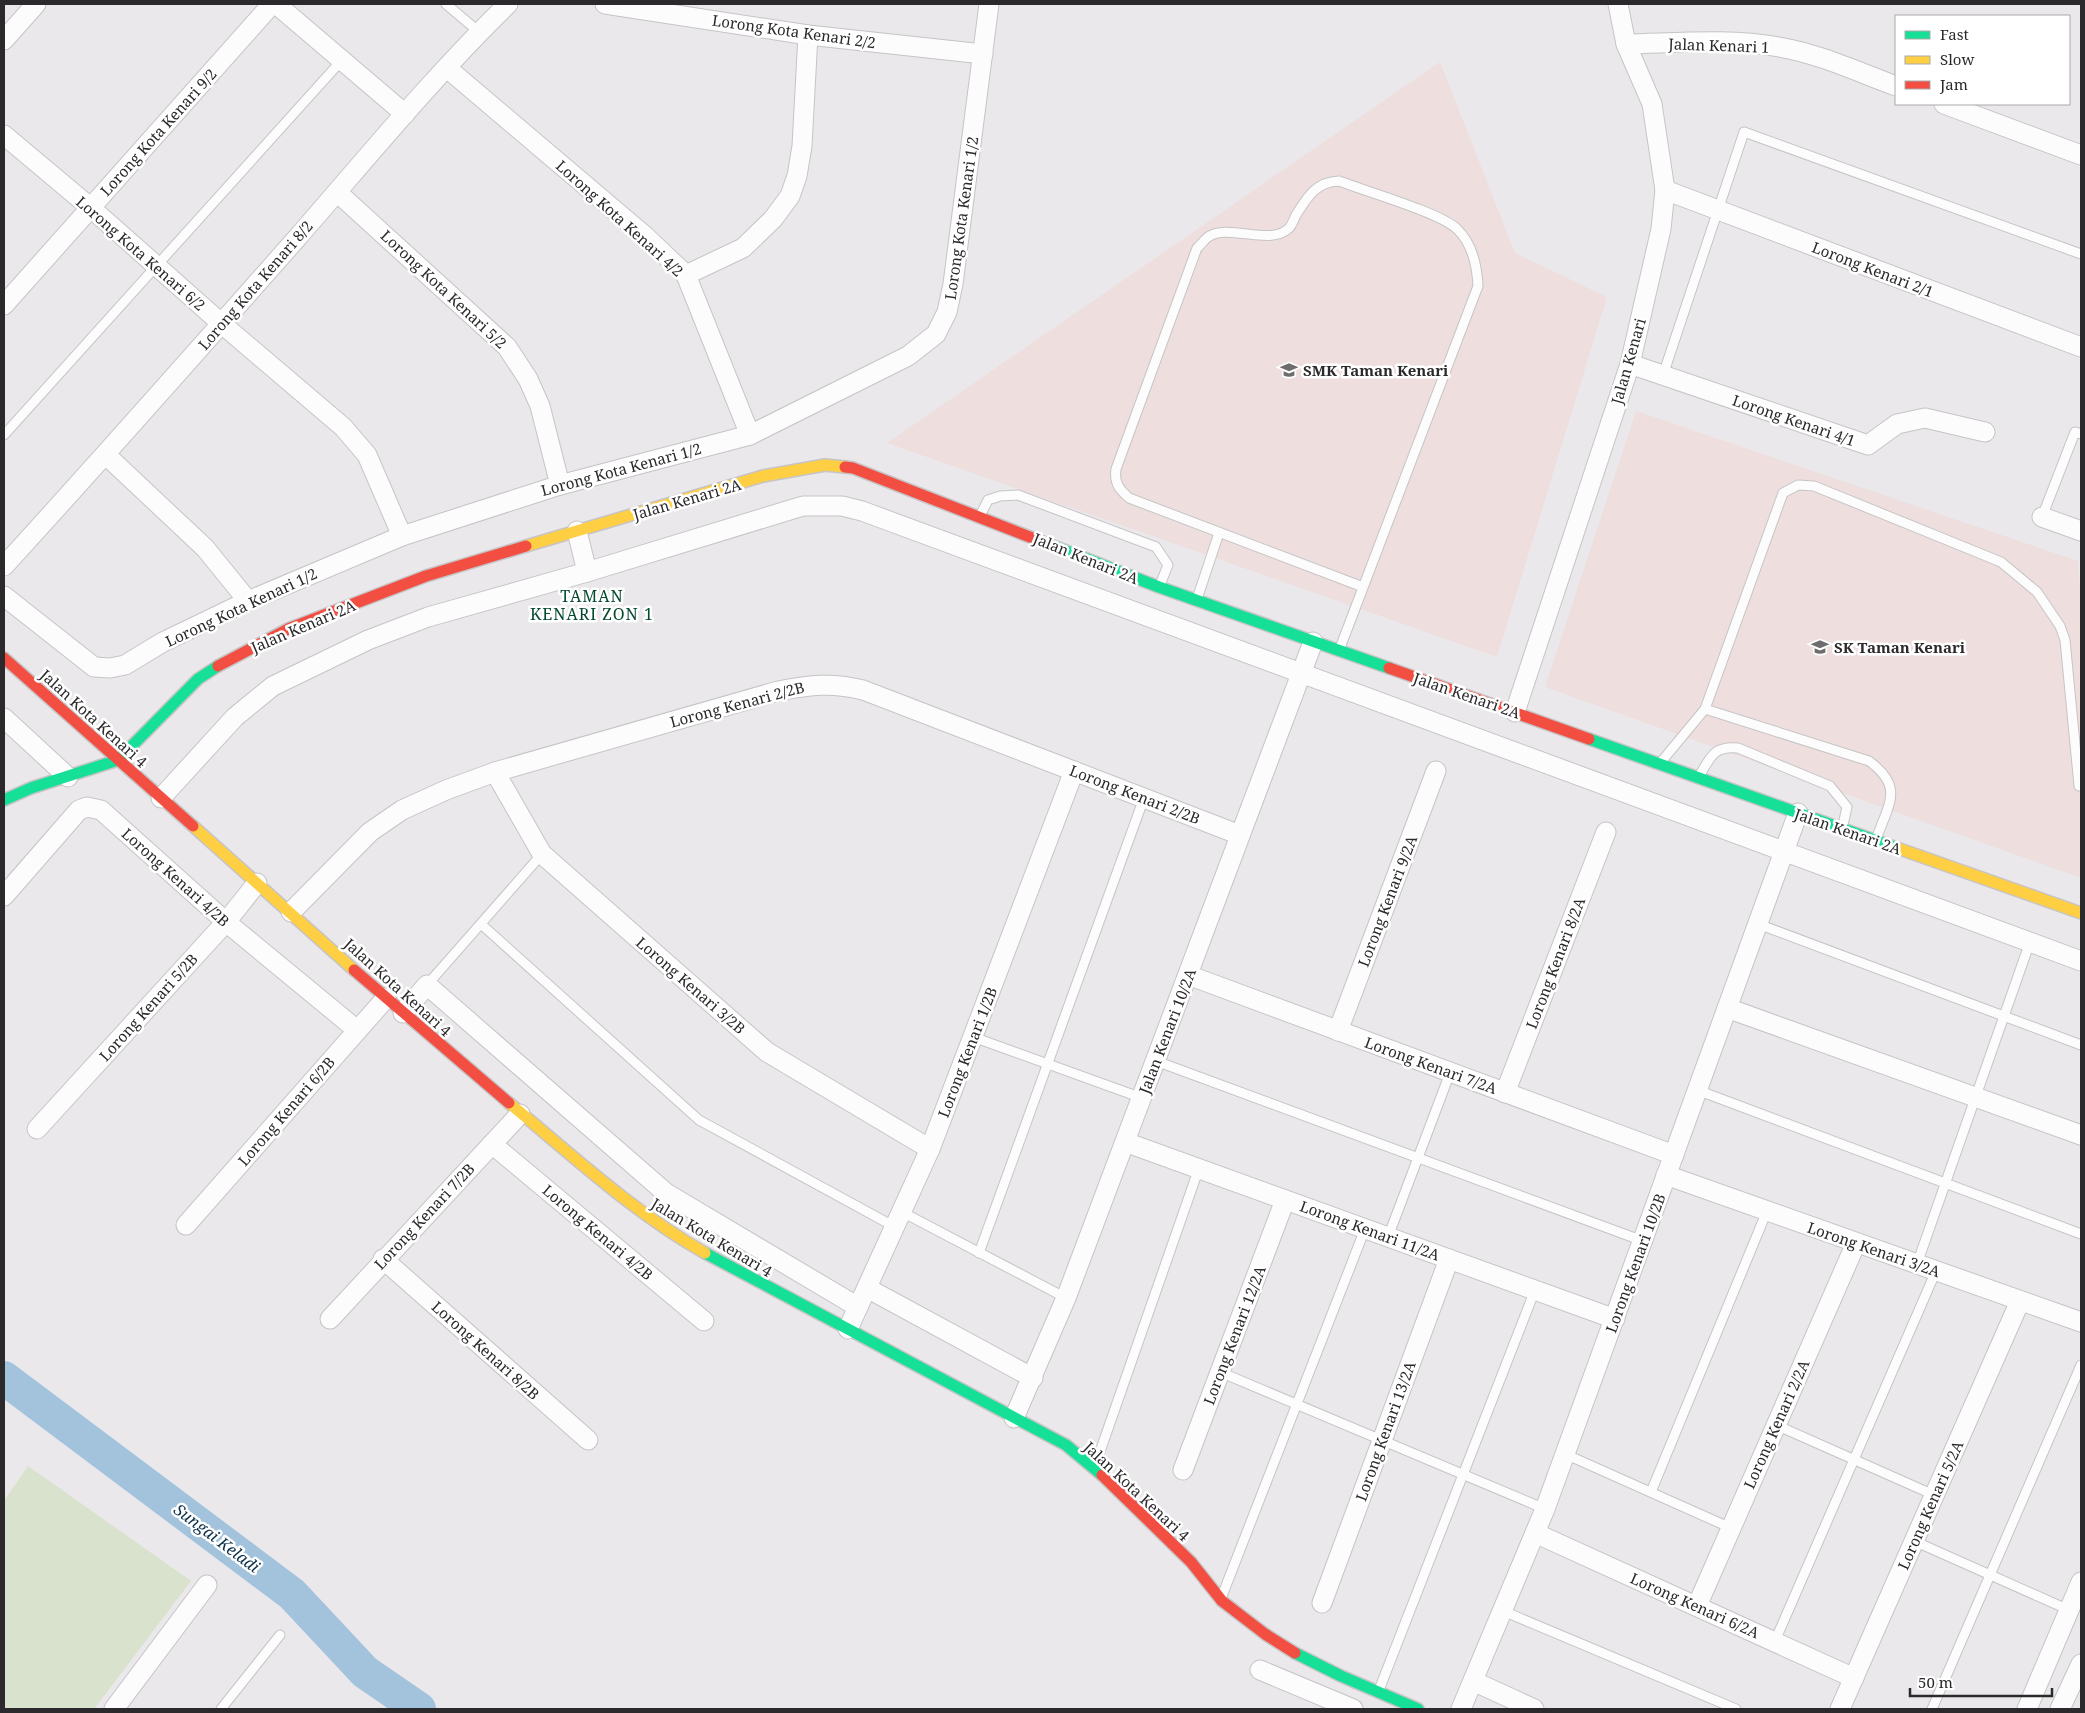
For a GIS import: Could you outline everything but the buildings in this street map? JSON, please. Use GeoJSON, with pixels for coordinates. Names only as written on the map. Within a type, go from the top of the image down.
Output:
{"type":"FeatureCollection","features":[{"type":"Feature","properties":{"kind":"street"},"geometry":{"type":"LineString","coordinates":[[4,40],[36,4]]}},
{"type":"Feature","properties":{"kind":"street"},"geometry":{"type":"LineString","coordinates":[[274,4],[405,114]]}},
{"type":"Feature","properties":{"kind":"street","name":"Lorong Kota Kenari 9/2"},"geometry":{"type":"LineString","coordinates":[[4,305],[274,4]]}},
{"type":"Feature","properties":{"kind":"street","name":"Lorong Kota Kenari 8/2"},"geometry":{"type":"LineString","coordinates":[[4,566],[106,455],[405,114],[479,32],[508,4]]}},
{"type":"Feature","properties":{"kind":"street","name":"Lorong Kota Kenari 2/2"},"geometry":{"type":"LineString","coordinates":[[605,4],[808,35],[983,54]]}},
{"type":"Feature","properties":{"kind":"street","name":"Lorong Kota Kenari 1/2"},"geometry":{"type":"LineString","coordinates":[[4,596],[94,667],[110,668],[125,665],[163,642],[248,601],[402,536],[560,484],[750,435],[908,356],[936,334],[947,312],[953,284],[989,4]]}},
{"type":"Feature","properties":{"kind":"street","name":"Jalan Kenari"},"geometry":{"type":"LineString","coordinates":[[1515,712],[1630,364],[1662,229],[1665,190],[1652,104],[1626,44],[1618,4]]}},
{"type":"Feature","properties":{"kind":"street"},"geometry":{"type":"LineString","coordinates":[[686,275],[743,248],[773,219],[790,196],[797,176],[802,146],[808,35]]}},
{"type":"Feature","properties":{"kind":"street","name":"Jalan Kenari 1"},"geometry":{"type":"LineString","coordinates":[[1626,44],[1735,43],[1778,47],[1810,54],[1895,86]]}},
{"type":"Feature","properties":{"kind":"street","name":"Lorong Kota Kenari 4/2"},"geometry":{"type":"LineString","coordinates":[[447,68],[645,236],[686,275],[750,435]]}},
{"type":"Feature","properties":{"kind":"street"},"geometry":{"type":"LineString","coordinates":[[1947,105],[2081,155]]}},
{"type":"Feature","properties":{"kind":"street","name":"Lorong Kota Kenari 6/2"},"geometry":{"type":"LineString","coordinates":[[4,136],[91,208],[155,266],[343,427],[367,455],[402,536]]}},
{"type":"Feature","properties":{"kind":"street","name":"Lorong Kenari 2/1"},"geometry":{"type":"LineString","coordinates":[[1665,190],[2081,347]]}},
{"type":"Feature","properties":{"kind":"street","name":"Lorong Kota Kenari 5/2"},"geometry":{"type":"LineString","coordinates":[[337,192],[508,346],[528,379],[540,406],[560,484]]}},
{"type":"Feature","properties":{"kind":"street","name":"Lorong Kenari 4/1"},"geometry":{"type":"LineString","coordinates":[[1630,364],[1868,445],[1897,424],[1926,418],[1985,432]]}},
{"type":"Feature","properties":{"kind":"street"},"geometry":{"type":"LineString","coordinates":[[106,455],[205,548],[248,601]]}},
{"type":"Feature","properties":{"kind":"street","name":"Jalan Kenari 2A"},"geometry":{"type":"LineString","coordinates":[[118,760],[198,679],[231,657],[288,629],[426,576],[762,476],[825,465],[853,468],[1159,587],[2081,914]]}},
{"type":"Feature","properties":{"kind":"street"},"geometry":{"type":"LineString","coordinates":[[161,798],[235,717],[273,686],[368,640],[428,617],[587,572],[803,506],[842,506],[862,511],[2081,961]]}},
{"type":"Feature","properties":{"kind":"street"},"geometry":{"type":"LineString","coordinates":[[2042,517],[2081,531]]}},
{"type":"Feature","properties":{"kind":"street"},"geometry":{"type":"LineString","coordinates":[[577,531],[587,572]]}},
{"type":"Feature","properties":{"kind":"street","name":"Jalan Kenari 10/2A"},"geometry":{"type":"LineString","coordinates":[[1014,1418],[1033,1378],[1066,1298],[1313,642]]}},
{"type":"Feature","properties":{"kind":"street","name":"Jalan Kota Kenari 4"},"geometry":{"type":"LineString","coordinates":[[4,658],[403,1013],[623,1200],[672,1234],[741,1274],[1066,1445],[1095,1468],[1146,1514],[1196,1567],[1220,1600],[1260,1632],[1378,1693],[1418,1709]]}},
{"type":"Feature","properties":{"kind":"street","name":"Lorong Kenari 2/2B"},"geometry":{"type":"LineString","coordinates":[[291,912],[370,832],[402,810],[446,790],[495,772],[778,691],[815,684],[846,686],[863,690],[1240,835]]}},
{"type":"Feature","properties":{"kind":"street"},"geometry":{"type":"LineString","coordinates":[[4,718],[68,777]]}},
{"type":"Feature","properties":{"kind":"street"},"geometry":{"type":"LineString","coordinates":[[4,800],[31,788],[118,760]]}},
{"type":"Feature","properties":{"kind":"street","name":"Lorong Kenari 1/2B"},"geometry":{"type":"LineString","coordinates":[[848,1329],[930,1149],[1074,771]]}},
{"type":"Feature","properties":{"kind":"street","name":"Lorong Kenari 9/2A"},"geometry":{"type":"LineString","coordinates":[[1338,1031],[1436,771]]}},
{"type":"Feature","properties":{"kind":"street","name":"Lorong Kenari 3/2B"},"geometry":{"type":"LineString","coordinates":[[495,772],[542,854],[767,1052],[930,1149]]}},
{"type":"Feature","properties":{"kind":"street","name":"Lorong Kenari 4/2B"},"geometry":{"type":"LineString","coordinates":[[4,896],[79,810],[93,808],[107,814],[226,922],[357,1030]]}},
{"type":"Feature","properties":{"kind":"street","name":"Lorong Kenari 10/2B"},"geometry":{"type":"LineString","coordinates":[[1461,1709],[1545,1509],[1798,813]]}},
{"type":"Feature","properties":{"kind":"street","name":"Lorong Kenari 8/2A"},"geometry":{"type":"LineString","coordinates":[[1505,1093],[1606,832]]}},
{"type":"Feature","properties":{"kind":"street","name":"Lorong Kenari 5/2B"},"geometry":{"type":"LineString","coordinates":[[37,1129],[226,922],[257,883]]}},
{"type":"Feature","properties":{"kind":"street","name":"Lorong Kenari 7/2A"},"geometry":{"type":"LineString","coordinates":[[1188,975],[1674,1156]]}},
{"type":"Feature","properties":{"kind":"street"},"geometry":{"type":"LineString","coordinates":[[403,1013],[427,985],[666,1193],[858,1307]]}},
{"type":"Feature","properties":{"kind":"street","name":"Lorong Kenari 6/2B"},"geometry":{"type":"LineString","coordinates":[[186,1225],[386,998]]}},
{"type":"Feature","properties":{"kind":"street"},"geometry":{"type":"LineString","coordinates":[[1727,1008],[2081,1135]]}},
{"type":"Feature","properties":{"kind":"street","name":"Lorong Kenari 7/2B"},"geometry":{"type":"LineString","coordinates":[[330,1319],[383,1259],[520,1114]]}},
{"type":"Feature","properties":{"kind":"street","name":"Lorong Kenari 11/2A"},"geometry":{"type":"LineString","coordinates":[[1125,1142],[1615,1318]]}},
{"type":"Feature","properties":{"kind":"street","name":"Lorong Kenari 4/2B"},"geometry":{"type":"LineString","coordinates":[[492,1144],[704,1321]]}},
{"type":"Feature","properties":{"kind":"street","name":"Lorong Kenari 3/2A"},"geometry":{"type":"LineString","coordinates":[[1666,1175],[2081,1322]]}},
{"type":"Feature","properties":{"kind":"street","name":"Lorong Kenari 12/2A"},"geometry":{"type":"LineString","coordinates":[[1183,1470],[1285,1200]]}},
{"type":"Feature","properties":{"kind":"street","name":"Lorong Kenari 2/2A"},"geometry":{"type":"LineString","coordinates":[[1697,1606],[1856,1242]]}},
{"type":"Feature","properties":{"kind":"street","name":"Lorong Kenari 8/2B"},"geometry":{"type":"LineString","coordinates":[[383,1259],[588,1440]]}},
{"type":"Feature","properties":{"kind":"street","name":"Lorong Kenari 13/2A"},"geometry":{"type":"LineString","coordinates":[[1322,1603],[1449,1259]]}},
{"type":"Feature","properties":{"kind":"street"},"geometry":{"type":"LineString","coordinates":[[867,1288],[1033,1378]]}},
{"type":"Feature","properties":{"kind":"street","name":"Lorong Kenari 5/2A"},"geometry":{"type":"LineString","coordinates":[[1840,1709],[2020,1300]]}},
{"type":"Feature","properties":{"kind":"street","name":"Lorong Kenari 6/2A"},"geometry":{"type":"LineString","coordinates":[[1535,1532],[1854,1678]]}},
{"type":"Feature","properties":{"kind":"street"},"geometry":{"type":"LineString","coordinates":[[2027,1709],[2081,1582]]}},
{"type":"Feature","properties":{"kind":"street"},"geometry":{"type":"LineString","coordinates":[[114,1709],[206,1585]]}},
{"type":"Feature","properties":{"kind":"street"},"geometry":{"type":"LineString","coordinates":[[2070,1702],[2081,1664]]}},
{"type":"Feature","properties":{"kind":"street"},"geometry":{"type":"LineString","coordinates":[[1260,1670],[1353,1709]]}},
{"type":"Feature","properties":{"kind":"street"},"geometry":{"type":"LineString","coordinates":[[1473,1681],[1534,1709]]}},
{"type":"Feature","properties":{"kind":"lane"},"geometry":{"type":"LineString","coordinates":[[446,4],[479,32]]}},
{"type":"Feature","properties":{"kind":"lane"},"geometry":{"type":"LineString","coordinates":[[4,435],[342,60]]}},
{"type":"Feature","properties":{"kind":"lane"},"geometry":{"type":"LineString","coordinates":[[1663,375],[1744,132],[2081,254]]}},
{"type":"Feature","properties":{"kind":"lane"},"geometry":{"type":"LineString","coordinates":[[1339,651],[1478,286],[1477,268],[1470,246],[1457,228],[1440,218],[1339,181],[1324,182],[1308,196],[1288,229],[1278,233],[1259,235],[1218,233],[1208,237],[1198,248],[1116,469],[1115,478],[1119,488],[1129,498],[1363,587]]}},
{"type":"Feature","properties":{"kind":"lane"},"geometry":{"type":"LineString","coordinates":[[2042,517],[2075,432],[2081,434]]}},
{"type":"Feature","properties":{"kind":"lane"},"geometry":{"type":"LineString","coordinates":[[1659,764],[1705,710],[1783,493],[1798,485],[1814,486],[2001,562],[2037,592],[2060,626],[2065,640],[2079,786]]}},
{"type":"Feature","properties":{"kind":"lane"},"geometry":{"type":"LineString","coordinates":[[980,516],[988,500],[1000,496],[1018,495],[1156,547],[1168,565],[1159,587]]}},
{"type":"Feature","properties":{"kind":"lane"},"geometry":{"type":"LineString","coordinates":[[1197,600],[1219,533]]}},
{"type":"Feature","properties":{"kind":"lane"},"geometry":{"type":"LineString","coordinates":[[1705,710],[1869,761],[1884,772],[1891,784],[1891,797],[1876,841]]}},
{"type":"Feature","properties":{"kind":"lane"},"geometry":{"type":"LineString","coordinates":[[1699,777],[1715,751],[1726,747],[1738,748],[1830,786],[1847,807],[1842,829]]}},
{"type":"Feature","properties":{"kind":"lane"},"geometry":{"type":"LineString","coordinates":[[979,1253],[1144,798]]}},
{"type":"Feature","properties":{"kind":"lane"},"geometry":{"type":"LineString","coordinates":[[427,985],[542,854]]}},
{"type":"Feature","properties":{"kind":"lane"},"geometry":{"type":"LineString","coordinates":[[481,924],[699,1120],[898,1220],[979,1253],[1066,1298]]}},
{"type":"Feature","properties":{"kind":"lane"},"geometry":{"type":"LineString","coordinates":[[1758,924],[2081,1045]]}},
{"type":"Feature","properties":{"kind":"lane"},"geometry":{"type":"LineString","coordinates":[[1917,1264],[2030,942]]}},
{"type":"Feature","properties":{"kind":"lane"},"geometry":{"type":"LineString","coordinates":[[973,1037],[1142,1098]]}},
{"type":"Feature","properties":{"kind":"lane"},"geometry":{"type":"LineString","coordinates":[[1156,1061],[1417,1160],[1642,1241]]}},
{"type":"Feature","properties":{"kind":"lane"},"geometry":{"type":"LineString","coordinates":[[1388,1237],[1450,1073]]}},
{"type":"Feature","properties":{"kind":"lane"},"geometry":{"type":"LineString","coordinates":[[1697,1090],[2081,1234]]}},
{"type":"Feature","properties":{"kind":"lane"},"geometry":{"type":"LineString","coordinates":[[1095,1468],[1198,1168]]}},
{"type":"Feature","properties":{"kind":"lane"},"geometry":{"type":"LineString","coordinates":[[1651,1492],[1767,1211]]}},
{"type":"Feature","properties":{"kind":"lane"},"geometry":{"type":"LineString","coordinates":[[1220,1600],[1365,1228]]}},
{"type":"Feature","properties":{"kind":"lane"},"geometry":{"type":"LineString","coordinates":[[1775,1642],[1936,1271]]}},
{"type":"Feature","properties":{"kind":"lane"},"geometry":{"type":"LineString","coordinates":[[1378,1693],[1535,1290]]}},
{"type":"Feature","properties":{"kind":"lane"},"geometry":{"type":"LineString","coordinates":[[1932,1709],[2081,1365]]}},
{"type":"Feature","properties":{"kind":"lane"},"geometry":{"type":"LineString","coordinates":[[1220,1372],[1545,1509]]}},
{"type":"Feature","properties":{"kind":"lane"},"geometry":{"type":"LineString","coordinates":[[1776,1425],[1934,1495]]}},
{"type":"Feature","properties":{"kind":"lane"},"geometry":{"type":"LineString","coordinates":[[1565,1454],[1731,1528]]}},
{"type":"Feature","properties":{"kind":"lane"},"geometry":{"type":"LineString","coordinates":[[1914,1541],[2069,1610]]}},
{"type":"Feature","properties":{"kind":"lane"},"geometry":{"type":"LineString","coordinates":[[1503,1611],[1736,1709]]}},
{"type":"Feature","properties":{"kind":"lane"},"geometry":{"type":"LineString","coordinates":[[221,1709],[280,1635]]}},
{"type":"Feature","properties":{"kind":"shaded area","name":"SMK Taman Kenari"},"geometry":{"type":"Polygon","coordinates":[[[1440,62],[1515,253],[1607,297],[1497,657],[887,443],[1440,62]]]}},
{"type":"Feature","properties":{"kind":"shaded area","name":"SK Taman Kenari"},"geometry":{"type":"Polygon","coordinates":[[[1636,411],[2078,561],[2081,608],[2081,878],[1545,687],[1636,411]]]}},
{"type":"Feature","properties":{"kind":"green space"},"geometry":{"type":"Polygon","coordinates":[[[28,1466],[191,1581],[94,1709],[4,1709],[4,1501],[28,1466]]]}},
{"type":"Feature","properties":{"kind":"waterway","name":"Sungai Keladi"},"geometry":{"type":"LineString","coordinates":[[4,1378],[292,1594],[365,1672],[419,1709]]}},
{"type":"Feature","properties":{"kind":"traffic: fast"},"geometry":{"type":"LineString","coordinates":[[1048,544],[1159,587],[1389,668]]}},
{"type":"Feature","properties":{"kind":"traffic: fast"},"geometry":{"type":"LineString","coordinates":[[4,800],[31,788],[118,760],[198,679],[218,666]]}},
{"type":"Feature","properties":{"kind":"traffic: fast"},"geometry":{"type":"LineString","coordinates":[[1589,739],[1897,848]]}},
{"type":"Feature","properties":{"kind":"traffic: fast"},"geometry":{"type":"LineString","coordinates":[[705,1253],[1066,1445],[1102,1475]]}},
{"type":"Feature","properties":{"kind":"traffic: fast"},"geometry":{"type":"LineString","coordinates":[[1295,1653],[1341,1676],[1418,1709]]}},
{"type":"Feature","properties":{"kind":"traffic: slow"},"geometry":{"type":"LineString","coordinates":[[526,546],[763,476],[825,465],[845,467]]}},
{"type":"Feature","properties":{"kind":"traffic: slow"},"geometry":{"type":"LineString","coordinates":[[193,826],[354,970]]}},
{"type":"Feature","properties":{"kind":"traffic: slow"},"geometry":{"type":"LineString","coordinates":[[1897,848],[2081,913]]}},
{"type":"Feature","properties":{"kind":"traffic: slow"},"geometry":{"type":"LineString","coordinates":[[509,1103],[628,1201],[653,1220],[705,1253]]}},
{"type":"Feature","properties":{"kind":"traffic: jam"},"geometry":{"type":"LineString","coordinates":[[845,467],[853,468],[1048,544]]}},
{"type":"Feature","properties":{"kind":"traffic: jam"},"geometry":{"type":"LineString","coordinates":[[218,666],[288,629],[426,576],[526,546]]}},
{"type":"Feature","properties":{"kind":"traffic: jam"},"geometry":{"type":"LineString","coordinates":[[4,658],[193,826]]}},
{"type":"Feature","properties":{"kind":"traffic: jam"},"geometry":{"type":"LineString","coordinates":[[1389,668],[1589,739]]}},
{"type":"Feature","properties":{"kind":"traffic: jam"},"geometry":{"type":"LineString","coordinates":[[354,970],[509,1103]]}},
{"type":"Feature","properties":{"kind":"traffic: jam"},"geometry":{"type":"LineString","coordinates":[[1102,1475],[1191,1562],[1222,1601],[1265,1634],[1295,1653]]}},
{"type":"Feature","properties":{"kind":"place","name":"SMK Taman Kenari"},"geometry":{"type":"Point","coordinates":[1289,370]}},
{"type":"Feature","properties":{"kind":"place","name":"SK Taman Kenari"},"geometry":{"type":"Point","coordinates":[1820,647]}},
{"type":"Feature","properties":{"kind":"district","name":"TAMAN KENARI ZON 1"},"geometry":{"type":"Point","coordinates":[592,605]}}]}
